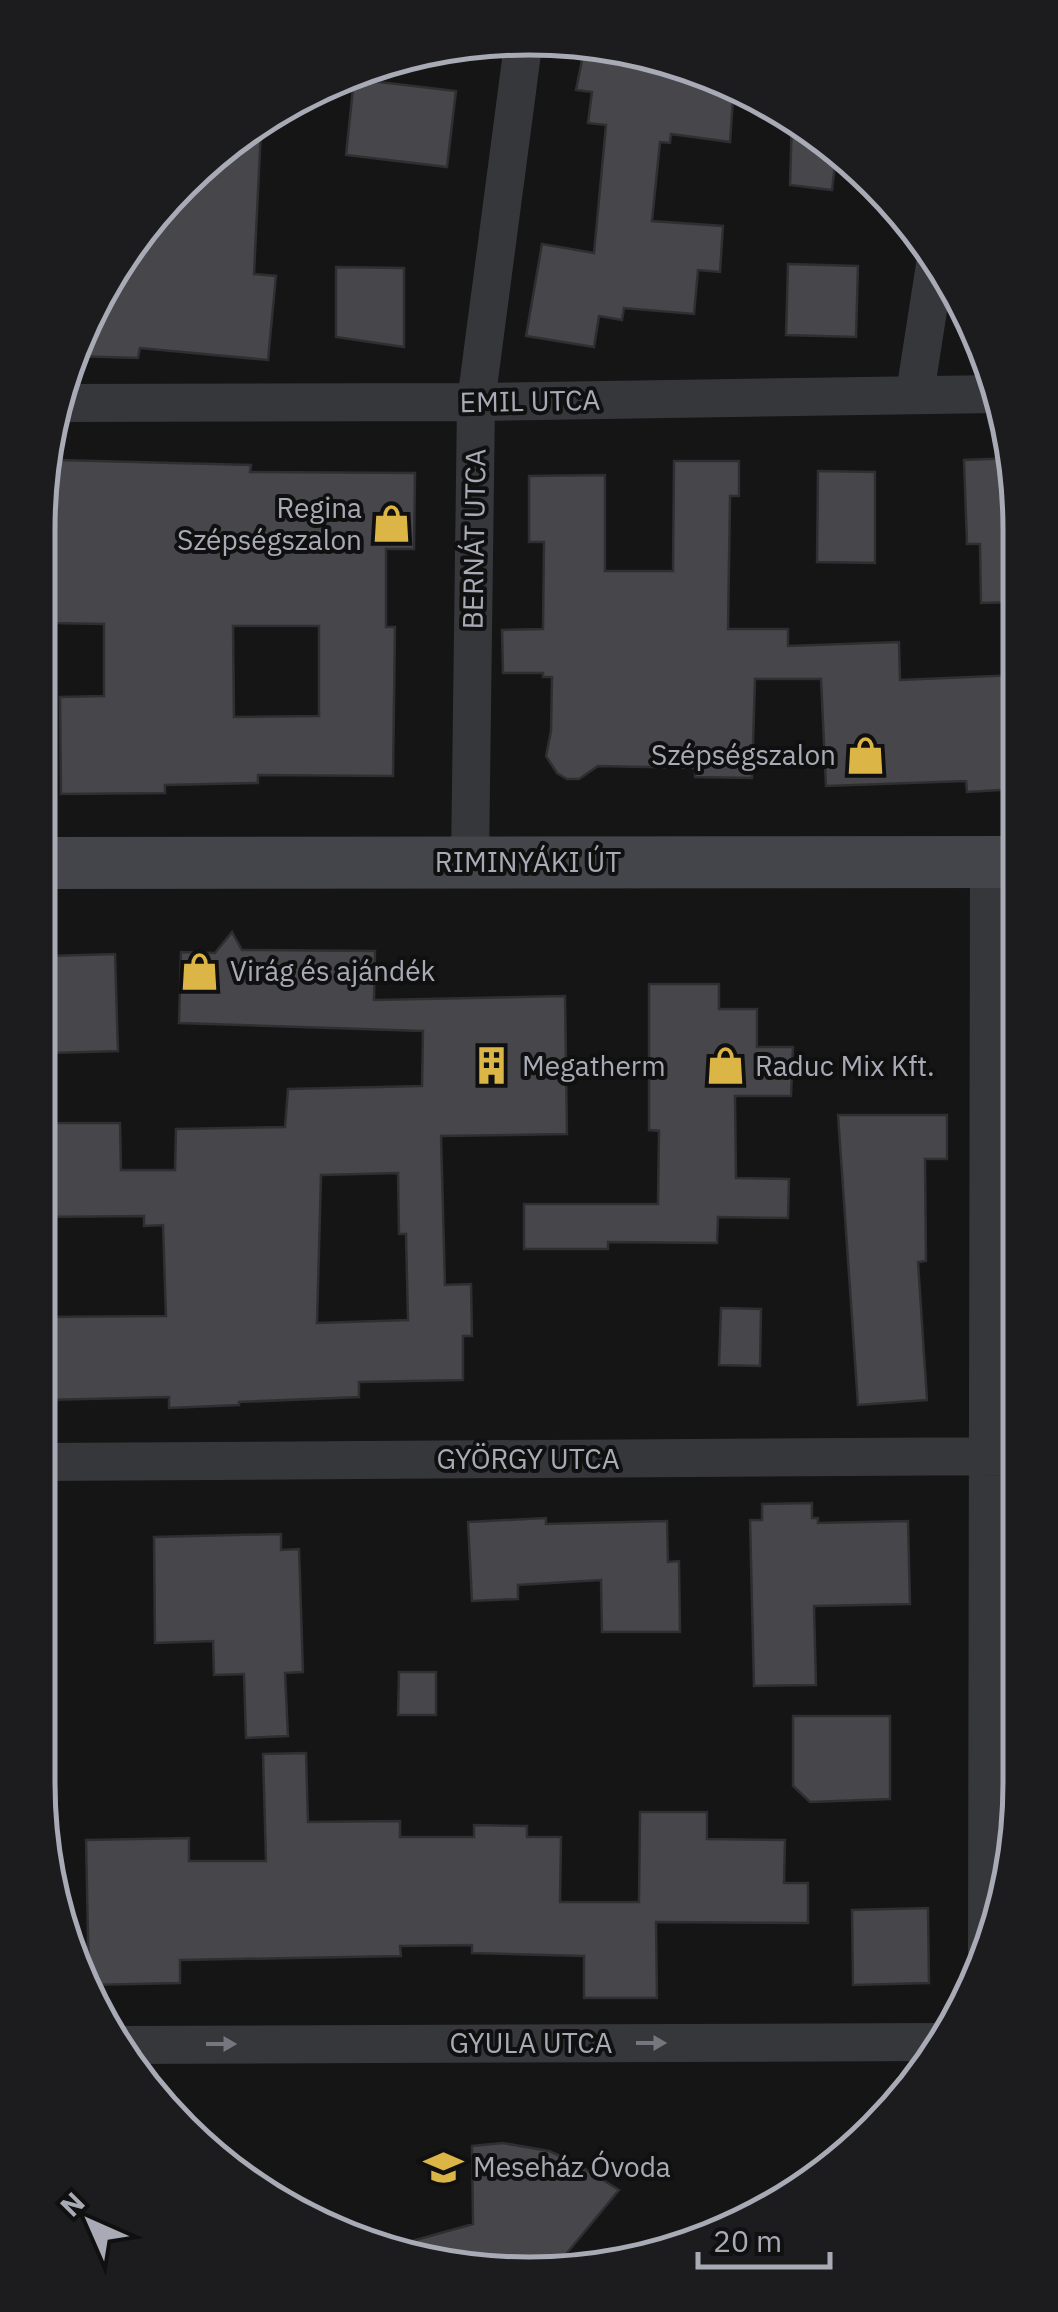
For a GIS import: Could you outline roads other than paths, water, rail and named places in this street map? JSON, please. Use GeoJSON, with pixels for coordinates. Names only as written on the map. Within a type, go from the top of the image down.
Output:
{"type":"FeatureCollection","features":[{"type":"Feature","properties":{"kind":"main road","name":"RIMINYÁKI ÚT"},"geometry":{"type":"LineString","coordinates":[[55,862],[1003,862]]}},
{"type":"Feature","properties":{"kind":"street","name":"BERNÁT UTCA"},"geometry":{"type":"LineString","coordinates":[[470,862],[476,402],[522,55]]}},
{"type":"Feature","properties":{"kind":"street"},"geometry":{"type":"LineString","coordinates":[[915,393],[932,281]]}},
{"type":"Feature","properties":{"kind":"street","name":"EMIL UTCA"},"geometry":{"type":"LineString","coordinates":[[72,403],[476,402],[983,394]]}},
{"type":"Feature","properties":{"kind":"street"},"geometry":{"type":"LineString","coordinates":[[989,1899],[1003,1456],[1003,862]]}},
{"type":"Feature","properties":{"kind":"street","name":"GYÖRGY UTCA"},"geometry":{"type":"LineString","coordinates":[[55,1462],[1003,1456]]}},
{"type":"Feature","properties":{"kind":"street","name":"GYULA UTCA"},"geometry":{"type":"LineString","coordinates":[[134,2045],[925,2042]]}},
{"type":"Feature","properties":{"kind":"place","name":"Regina Szépségszalon"},"geometry":{"type":"Point","coordinates":[392,524]}},
{"type":"Feature","properties":{"kind":"place","name":"Szépségszalon"},"geometry":{"type":"Point","coordinates":[866,755]}},
{"type":"Feature","properties":{"kind":"place","name":"Virág és ajándék"},"geometry":{"type":"Point","coordinates":[200,971]}},
{"type":"Feature","properties":{"kind":"place","name":"Megatherm"},"geometry":{"type":"Point","coordinates":[492,1066]}},
{"type":"Feature","properties":{"kind":"place","name":"Raduc Mix Kft."},"geometry":{"type":"Point","coordinates":[725,1066]}},
{"type":"Feature","properties":{"kind":"place","name":"Meseház Óvoda"},"geometry":{"type":"Point","coordinates":[443,2167]}}]}
